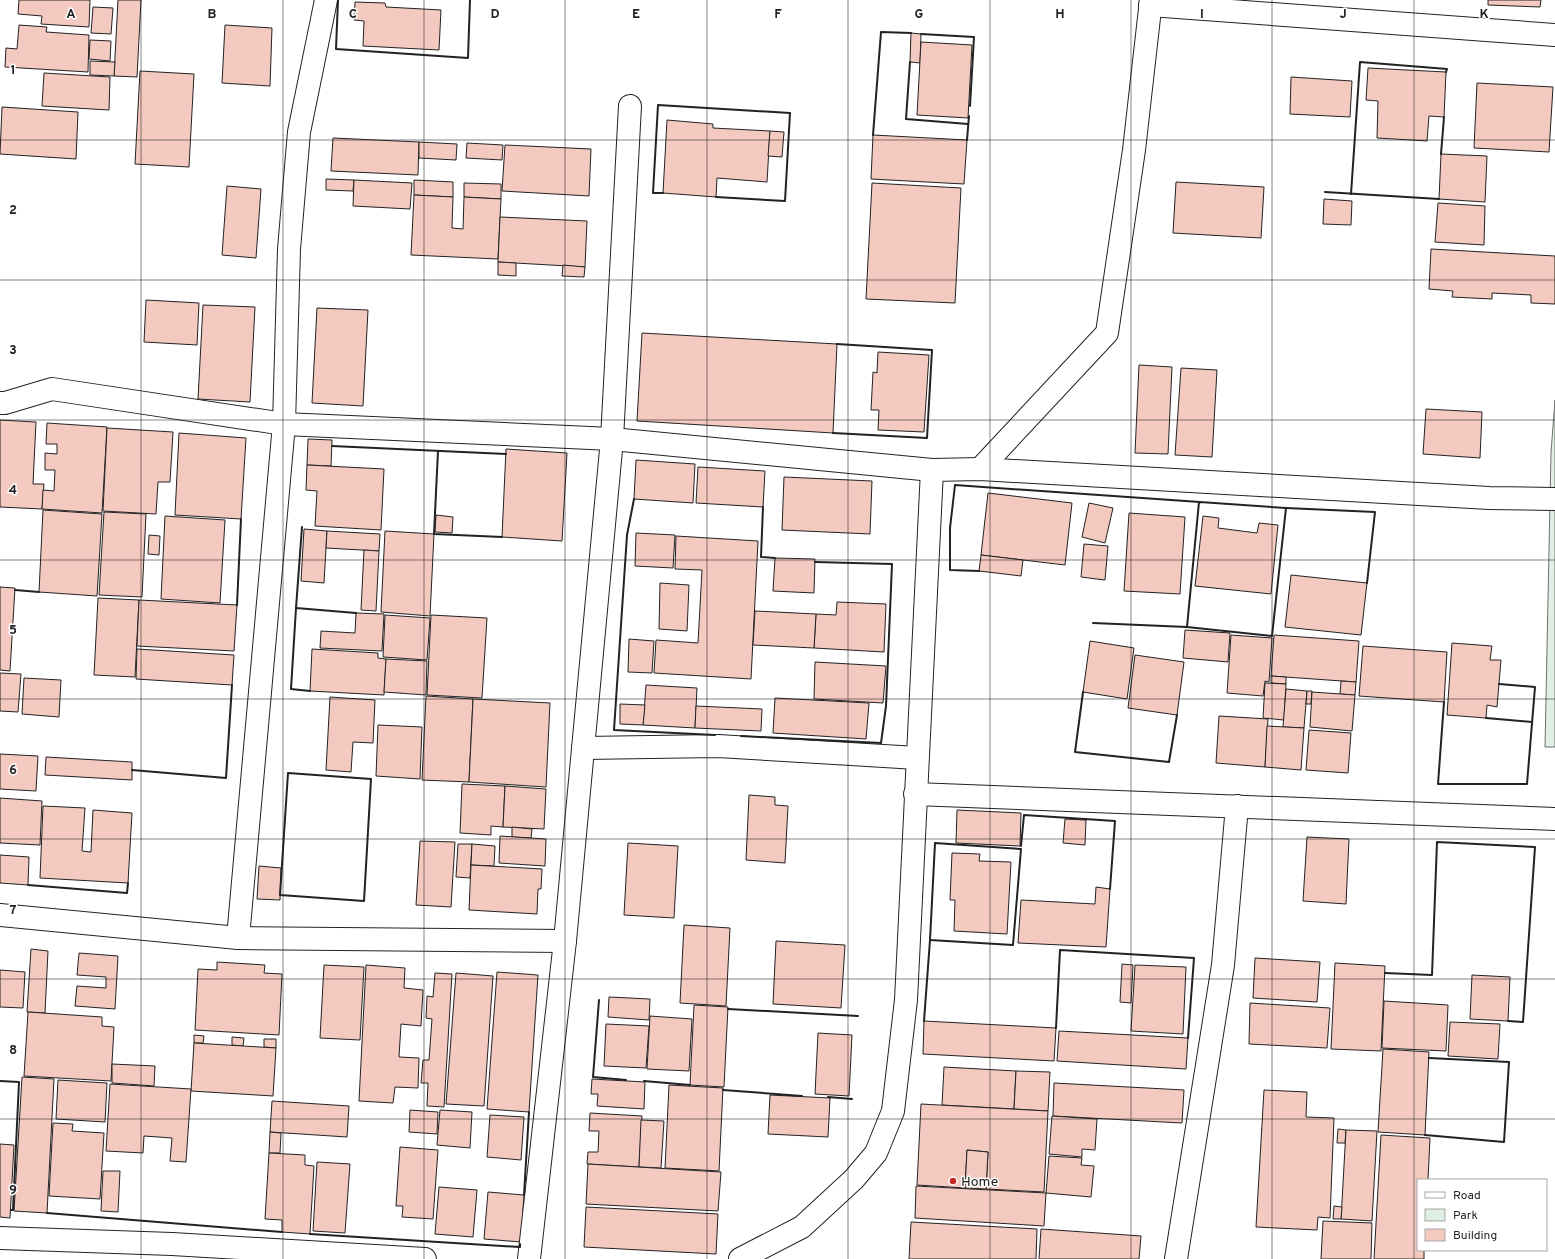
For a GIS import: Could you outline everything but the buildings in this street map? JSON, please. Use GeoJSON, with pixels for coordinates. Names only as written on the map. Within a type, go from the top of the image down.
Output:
{"type":"FeatureCollection","features":[{"type":"Feature","properties":{"kind":"street"},"geometry":{"type":"LineString","coordinates":[[238,938],[284,424],[289,249],[300,132],[326,0]]}},
{"type":"Feature","properties":{"kind":"street"},"geometry":{"type":"LineString","coordinates":[[980,469],[1107,333],[1134,150],[1150,2],[1555,35]]}},
{"type":"Feature","properties":{"kind":"street"},"geometry":{"type":"LineString","coordinates":[[529,1259],[565,941],[612,439],[630,106]]}},
{"type":"Feature","properties":{"kind":"street"},"geometry":{"type":"LineString","coordinates":[[0,403],[5,403],[52,389],[284,424],[612,439],[932,470],[980,469],[1481,497],[1555,499]]}},
{"type":"Feature","properties":{"kind":"street"},"geometry":{"type":"LineString","coordinates":[[740,1259],[802,1227],[854,1179],[876,1153],[893,1111],[906,1000],[932,470]]}},
{"type":"Feature","properties":{"kind":"street"},"geometry":{"type":"LineString","coordinates":[[583,748],[718,746],[917,758]]}},
{"type":"Feature","properties":{"kind":"street"},"geometry":{"type":"LineString","coordinates":[[915,794],[1555,819]]}},
{"type":"Feature","properties":{"kind":"street"},"geometry":{"type":"LineString","coordinates":[[1176,1259],[1223,965],[1237,806]]}},
{"type":"Feature","properties":{"kind":"street"},"geometry":{"type":"LineString","coordinates":[[0,915],[238,938],[565,941]]}},
{"type":"Feature","properties":{"kind":"street"},"geometry":{"type":"LineString","coordinates":[[0,1238],[176,1252],[425,1259]]}},
{"type":"Feature","properties":{"kind":"green space"},"geometry":{"type":"Polygon","coordinates":[[[1555,400],[1555,747],[1545,747],[1551,452],[1555,400]]]}},
{"type":"Feature","properties":{"kind":"wall"},"geometry":{"type":"LineString","coordinates":[[338,0],[336,49],[468,58],[470,0]]}},
{"type":"Feature","properties":{"kind":"wall"},"geometry":{"type":"LineString","coordinates":[[873,135],[881,32],[911,33]]}},
{"type":"Feature","properties":{"kind":"wall"},"geometry":{"type":"LineString","coordinates":[[921,34],[974,37],[970,106]]}},
{"type":"Feature","properties":{"kind":"wall"},"geometry":{"type":"LineString","coordinates":[[910,62],[906,119],[968,124]]}},
{"type":"Feature","properties":{"kind":"wall"},"geometry":{"type":"LineString","coordinates":[[1351,194],[1360,62],[1447,69],[1446,72]]}},
{"type":"Feature","properties":{"kind":"wall"},"geometry":{"type":"LineString","coordinates":[[663,193],[653,193],[658,105],[790,113],[785,201],[716,197]]}},
{"type":"Feature","properties":{"kind":"wall"},"geometry":{"type":"LineString","coordinates":[[967,140],[969,116]]}},
{"type":"Feature","properties":{"kind":"wall"},"geometry":{"type":"LineString","coordinates":[[1441,154],[1444,117]]}},
{"type":"Feature","properties":{"kind":"wall"},"geometry":{"type":"LineString","coordinates":[[1325,192],[1439,199]]}},
{"type":"Feature","properties":{"kind":"wall"},"geometry":{"type":"LineString","coordinates":[[833,433],[927,438],[932,350],[837,344]]}},
{"type":"Feature","properties":{"kind":"wall"},"geometry":{"type":"LineString","coordinates":[[332,446],[506,454]]}},
{"type":"Feature","properties":{"kind":"wall"},"geometry":{"type":"LineString","coordinates":[[438,451],[434,534],[502,537]]}},
{"type":"Feature","properties":{"kind":"wall"},"geometry":{"type":"LineString","coordinates":[[979,571],[950,570],[950,528],[955,485],[1286,508],[1272,636],[1187,627],[1199,502]]}},
{"type":"Feature","properties":{"kind":"wall"},"geometry":{"type":"LineString","coordinates":[[634,499],[627,535],[614,730],[715,735]]}},
{"type":"Feature","properties":{"kind":"wall"},"geometry":{"type":"LineString","coordinates":[[763,507],[761,557],[775,558]]}},
{"type":"Feature","properties":{"kind":"wall"},"geometry":{"type":"LineString","coordinates":[[1286,508],[1375,512],[1367,583]]}},
{"type":"Feature","properties":{"kind":"wall"},"geometry":{"type":"LineString","coordinates":[[237,605],[241,519]]}},
{"type":"Feature","properties":{"kind":"wall"},"geometry":{"type":"LineString","coordinates":[[296,608],[302,527]]}},
{"type":"Feature","properties":{"kind":"wall"},"geometry":{"type":"LineString","coordinates":[[741,736],[881,743],[886,706],[892,564],[815,562]]}},
{"type":"Feature","properties":{"kind":"wall"},"geometry":{"type":"LineString","coordinates":[[15,590],[39,592]]}},
{"type":"Feature","properties":{"kind":"wall"},"geometry":{"type":"LineString","coordinates":[[310,691],[291,689],[296,608],[356,613]]}},
{"type":"Feature","properties":{"kind":"wall"},"geometry":{"type":"LineString","coordinates":[[1093,623],[1187,627]]}},
{"type":"Feature","properties":{"kind":"wall"},"geometry":{"type":"LineString","coordinates":[[1444,702],[1438,784],[1527,784],[1535,687],[1499,684]]}},
{"type":"Feature","properties":{"kind":"wall"},"geometry":{"type":"LineString","coordinates":[[132,770],[226,778],[232,685]]}},
{"type":"Feature","properties":{"kind":"wall"},"geometry":{"type":"LineString","coordinates":[[1083,692],[1075,752],[1169,762],[1177,715]]}},
{"type":"Feature","properties":{"kind":"wall"},"geometry":{"type":"LineString","coordinates":[[1486,718],[1532,722]]}},
{"type":"Feature","properties":{"kind":"wall"},"geometry":{"type":"LineString","coordinates":[[288,773],[371,779],[364,901],[280,895],[288,773]]}},
{"type":"Feature","properties":{"kind":"wall"},"geometry":{"type":"LineString","coordinates":[[1021,846],[1024,815],[1115,821],[1110,889]]}},
{"type":"Feature","properties":{"kind":"wall"},"geometry":{"type":"LineString","coordinates":[[1385,973],[1432,975],[1437,842],[1535,847],[1523,1022],[1508,1021]]}},
{"type":"Feature","properties":{"kind":"wall"},"geometry":{"type":"LineString","coordinates":[[935,843],[1021,849],[1013,945],[930,940],[935,843]]}},
{"type":"Feature","properties":{"kind":"wall"},"geometry":{"type":"LineString","coordinates":[[28,885],[127,893],[128,883]]}},
{"type":"Feature","properties":{"kind":"wall"},"geometry":{"type":"LineString","coordinates":[[924,1021],[930,940]]}},
{"type":"Feature","properties":{"kind":"wall"},"geometry":{"type":"LineString","coordinates":[[1056,1028],[1060,950],[1194,958],[1188,1038]]}},
{"type":"Feature","properties":{"kind":"wall"},"geometry":{"type":"LineString","coordinates":[[599,1000],[593,1077],[626,1080]]}},
{"type":"Feature","properties":{"kind":"wall"},"geometry":{"type":"LineString","coordinates":[[728,1009],[858,1016]]}},
{"type":"Feature","properties":{"kind":"wall"},"geometry":{"type":"LineString","coordinates":[[1425,1135],[1504,1142],[1509,1062],[1429,1058]]}},
{"type":"Feature","properties":{"kind":"wall"},"geometry":{"type":"LineString","coordinates":[[0,1081],[19,1082],[13,1210],[11,1210]]}},
{"type":"Feature","properties":{"kind":"wall"},"geometry":{"type":"LineString","coordinates":[[644,1081],[690,1085]]}},
{"type":"Feature","properties":{"kind":"wall"},"geometry":{"type":"LineString","coordinates":[[723,1090],[802,1096]]}},
{"type":"Feature","properties":{"kind":"wall"},"geometry":{"type":"LineString","coordinates":[[828,1097],[852,1099]]}},
{"type":"Feature","properties":{"kind":"wall"},"geometry":{"type":"LineString","coordinates":[[524,1195],[529,1112]]}},
{"type":"Feature","properties":{"kind":"wall"},"geometry":{"type":"LineString","coordinates":[[47,1213],[282,1232]]}},
{"type":"Feature","properties":{"kind":"wall"},"geometry":{"type":"LineString","coordinates":[[310,1234],[520,1247],[520,1244]]}},
{"type":"Feature","properties":{"kind":"place","name":"Home"},"geometry":{"type":"Point","coordinates":[953,1181]}}]}
